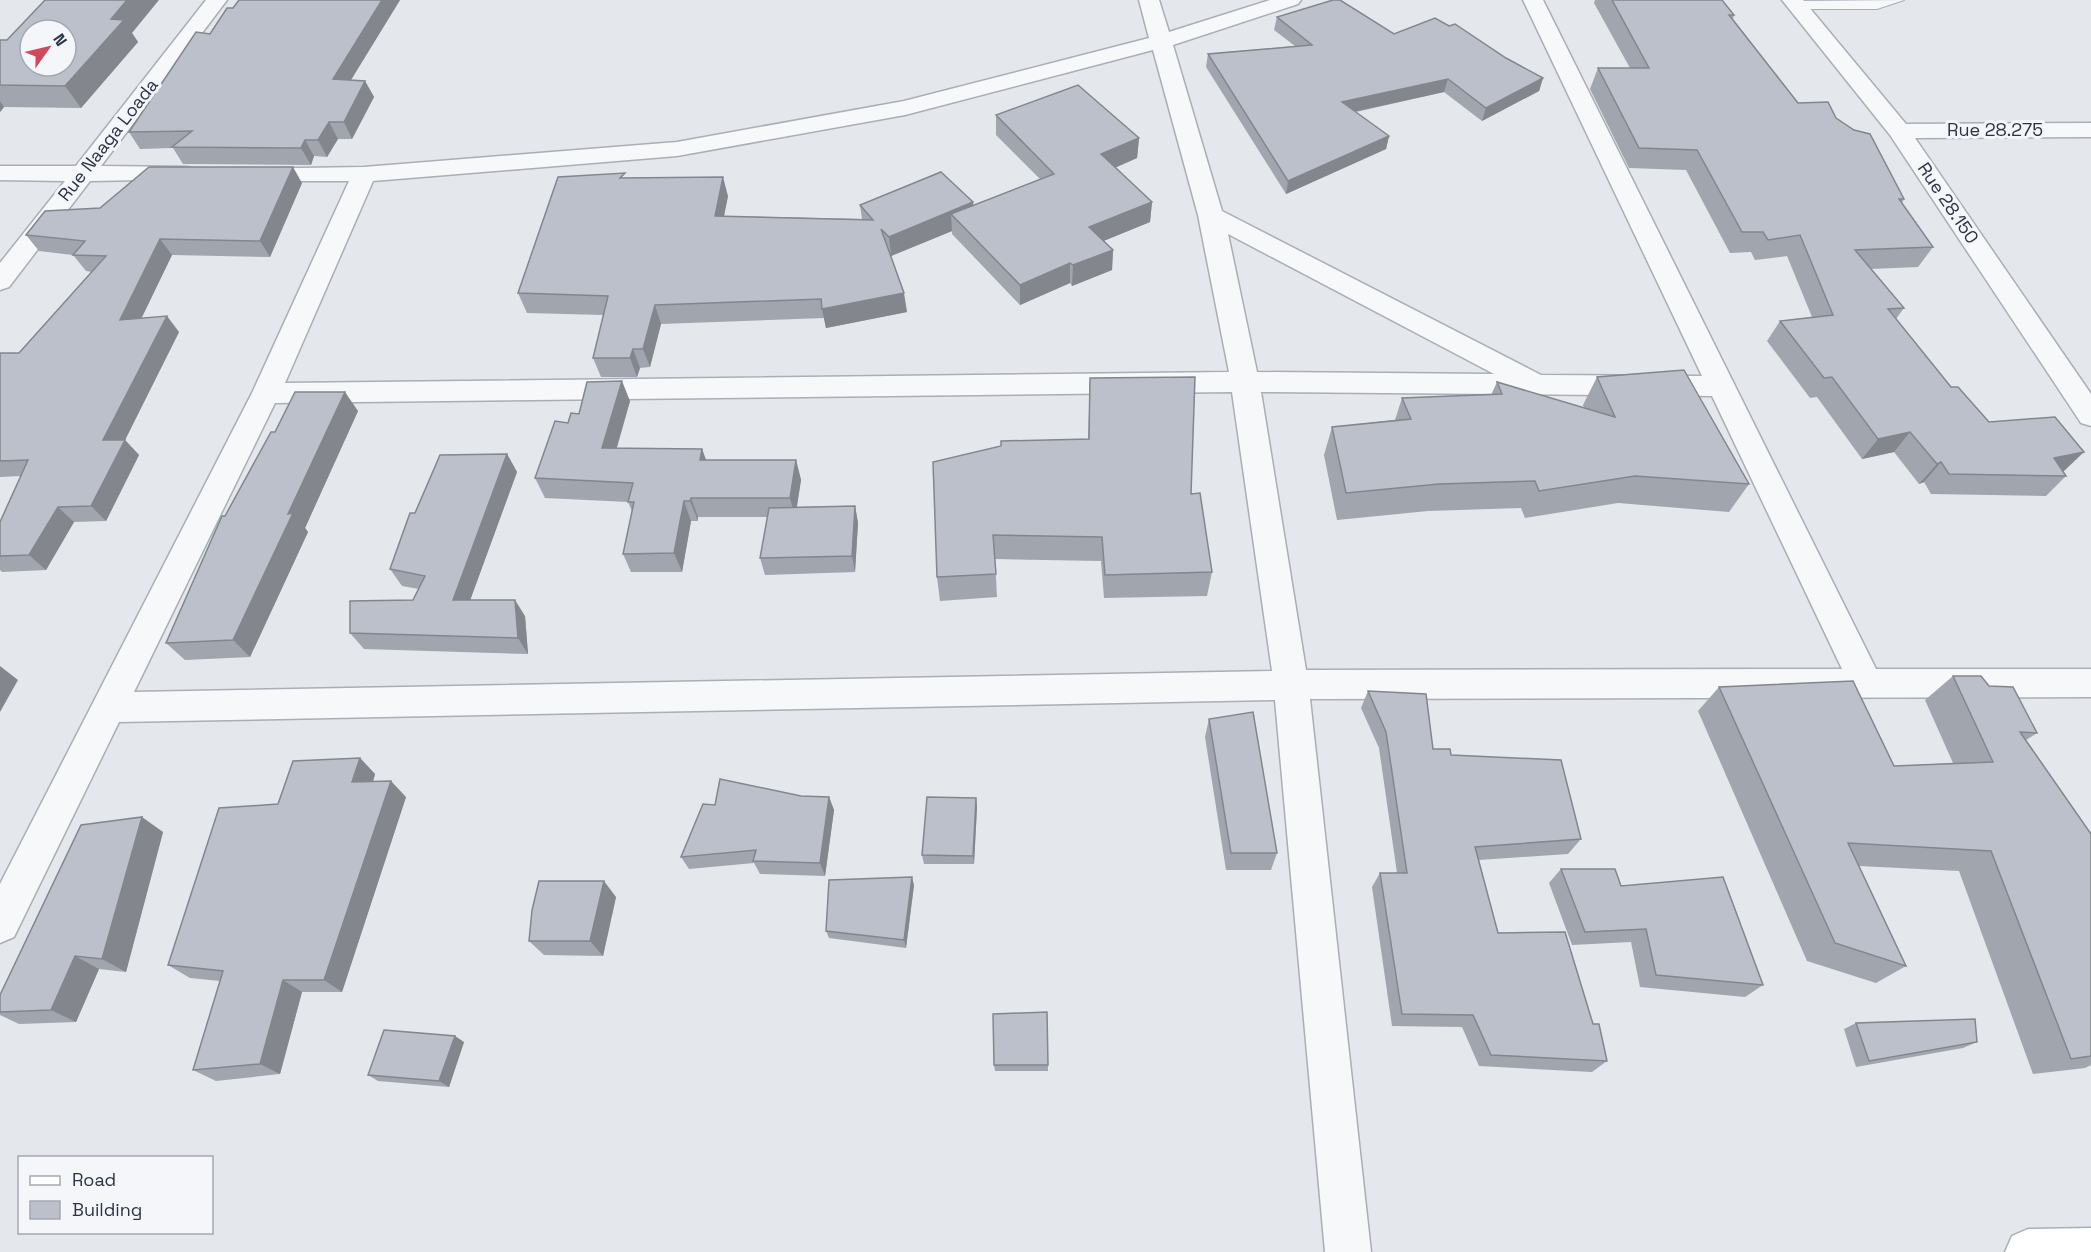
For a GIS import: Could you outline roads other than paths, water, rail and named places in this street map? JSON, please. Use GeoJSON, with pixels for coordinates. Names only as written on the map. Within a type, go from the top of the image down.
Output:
{"type":"FeatureCollection","features":[{"type":"Feature","properties":{"kind":"main road"},"geometry":{"type":"LineString","coordinates":[[2028,1252],[2091,1251]]}},
{"type":"Feature","properties":{"kind":"street","name":"Rue Naaga Loada"},"geometry":{"type":"LineString","coordinates":[[0,281],[81,173],[217,0]]}},
{"type":"Feature","properties":{"kind":"street"},"geometry":{"type":"LineString","coordinates":[[1149,0],[1211,215],[1245,382],[1291,685],[1348,1252]]}},
{"type":"Feature","properties":{"kind":"street"},"geometry":{"type":"LineString","coordinates":[[234,174],[364,174],[677,149],[905,108],[1162,41],[1291,0]]}},
{"type":"Feature","properties":{"kind":"street"},"geometry":{"type":"LineString","coordinates":[[1533,0],[1866,683]]}},
{"type":"Feature","properties":{"kind":"street","name":"Rue 28.150"},"geometry":{"type":"LineString","coordinates":[[1795,3],[1899,131],[2091,416]]}},
{"type":"Feature","properties":{"kind":"street","name":"Rue 28.275"},"geometry":{"type":"LineString","coordinates":[[1899,131],[2091,130]]}},
{"type":"Feature","properties":{"kind":"street"},"geometry":{"type":"LineString","coordinates":[[0,173],[211,174]]}},
{"type":"Feature","properties":{"kind":"street"},"geometry":{"type":"LineString","coordinates":[[0,924],[266,393],[364,174]]}},
{"type":"Feature","properties":{"kind":"street"},"geometry":{"type":"LineString","coordinates":[[1211,215],[1538,385]]}},
{"type":"Feature","properties":{"kind":"street"},"geometry":{"type":"LineString","coordinates":[[266,393],[1245,382],[1721,386]]}},
{"type":"Feature","properties":{"kind":"street"},"geometry":{"type":"LineString","coordinates":[[110,707],[1291,685],[2091,683]]}},
{"type":"Feature","properties":{"kind":"lane"},"geometry":{"type":"LineString","coordinates":[[1795,3],[1877,5],[1898,0]]}}]}
